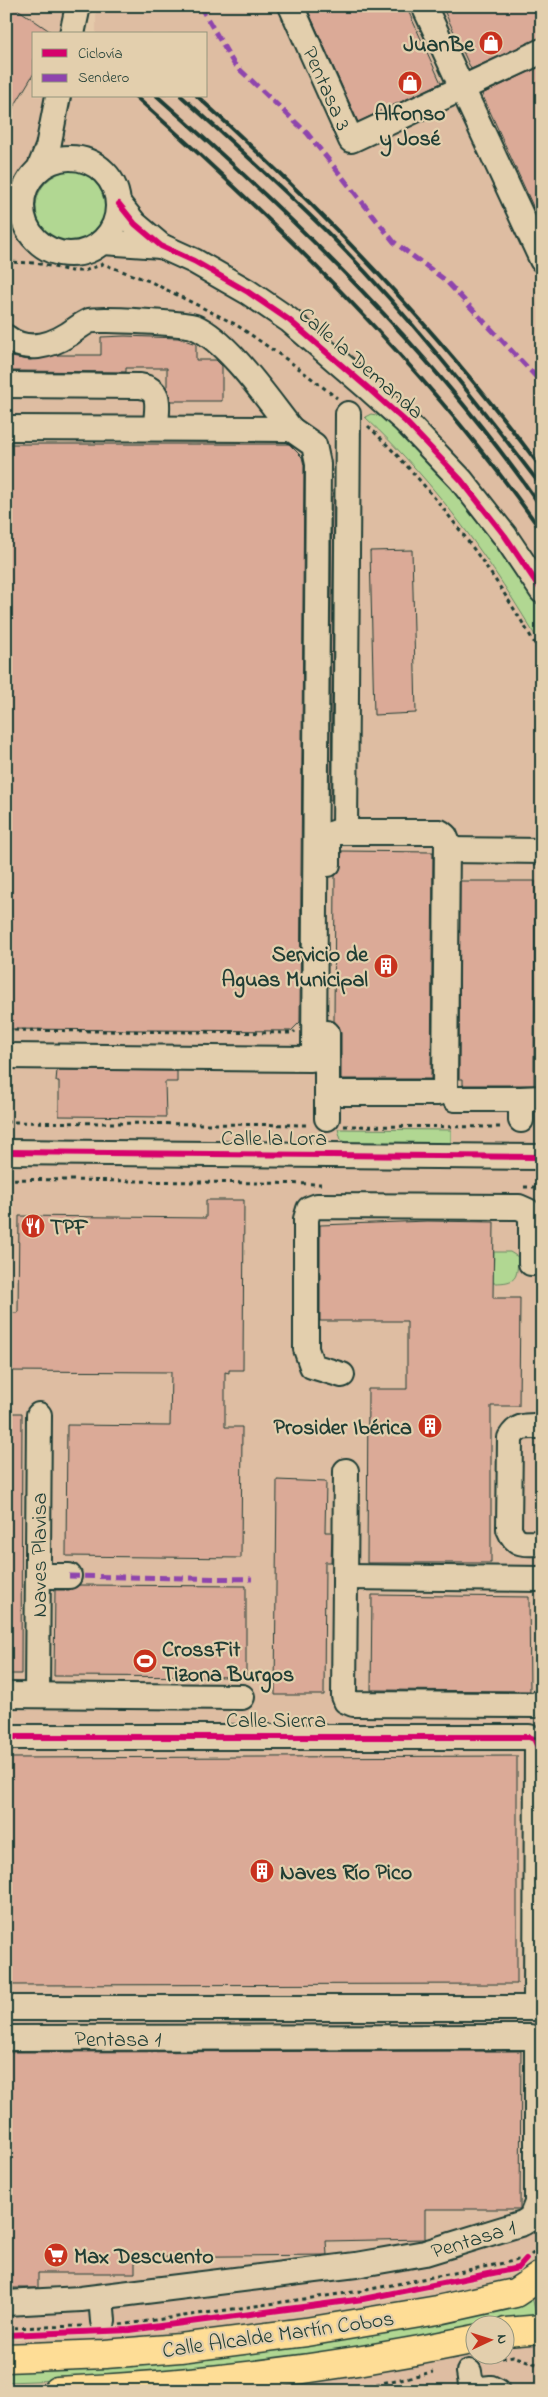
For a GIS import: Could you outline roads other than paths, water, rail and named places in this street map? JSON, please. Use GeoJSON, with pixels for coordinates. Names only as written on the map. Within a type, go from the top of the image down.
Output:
{"type":"FeatureCollection","features":[{"type":"Feature","properties":{"kind":"main road","name":"Calle Alcalde Martín Cobos"},"geometry":{"type":"LineString","coordinates":[[6,2358],[105,2354],[180,2348],[306,2332],[438,2310],[515,2293],[534,2267]]}},
{"type":"Feature","properties":{"kind":"main road"},"geometry":{"type":"LineString","coordinates":[[516,2331],[542,2329]]}},
{"type":"Feature","properties":{"kind":"main road","name":"Calle Alcalde Martín Cobos"},"geometry":{"type":"LineString","coordinates":[[58,2391],[169,2384],[290,2371],[473,2371]]}},
{"type":"Feature","properties":{"kind":"street"},"geometry":{"type":"LineString","coordinates":[[72,32],[78,6]]}},
{"type":"Feature","properties":{"kind":"street","name":"Pentasa 3"},"geometry":{"type":"LineString","coordinates":[[291,6],[351,140],[542,51]]}},
{"type":"Feature","properties":{"kind":"street"},"geometry":{"type":"LineString","coordinates":[[424,6],[542,260]]}},
{"type":"Feature","properties":{"kind":"street"},"geometry":{"type":"LineString","coordinates":[[57,103],[67,137],[80,158]]}},
{"type":"Feature","properties":{"kind":"street"},"geometry":{"type":"LineString","coordinates":[[40,167],[58,158],[80,158],[100,167],[110,177],[116,190],[119,204],[118,218],[104,242],[82,253],[58,253],[18,232],[24,220],[14,201],[40,167],[48,147],[57,103]]}},
{"type":"Feature","properties":{"kind":"street","name":"Calle la Demanda"},"geometry":{"type":"LineString","coordinates":[[119,204],[135,224],[161,246],[194,261],[248,292],[288,320],[405,421],[461,480],[505,536],[542,592]]}},
{"type":"Feature","properties":{"kind":"street","name":"Calle la Demanda"},"geometry":{"type":"LineString","coordinates":[[104,242],[161,246]]}},
{"type":"Feature","properties":{"kind":"street"},"geometry":{"type":"LineString","coordinates":[[6,337],[27,347],[40,346],[60,340],[89,321],[175,323],[194,326],[214,340],[291,429],[314,444],[318,464],[314,1051],[311,1059],[6,1056]]}},
{"type":"Feature","properties":{"kind":"street"},"geometry":{"type":"LineString","coordinates":[[6,385],[150,387],[155,391],[156,397],[156,428]]}},
{"type":"Feature","properties":{"kind":"street"},"geometry":{"type":"LineString","coordinates":[[345,831],[352,413]]}},
{"type":"Feature","properties":{"kind":"street"},"geometry":{"type":"LineString","coordinates":[[6,428],[291,429]]}},
{"type":"Feature","properties":{"kind":"street"},"geometry":{"type":"LineString","coordinates":[[326,1093],[438,1093],[445,1088],[447,850],[445,836],[440,832],[345,831],[331,834],[328,841],[326,1093],[327,1123]]}},
{"type":"Feature","properties":{"kind":"street"},"geometry":{"type":"LineString","coordinates":[[447,850],[542,851]]}},
{"type":"Feature","properties":{"kind":"street"},"geometry":{"type":"LineString","coordinates":[[455,1099],[524,1111]]}},
{"type":"Feature","properties":{"kind":"street","name":"Calle la Lora"},"geometry":{"type":"LineString","coordinates":[[6,1152],[542,1156]]}},
{"type":"Feature","properties":{"kind":"street"},"geometry":{"type":"LineString","coordinates":[[342,1375],[312,1366],[306,1349],[306,1219],[309,1209],[317,1206],[518,1208],[528,1211],[531,1219],[531,1263],[542,1263]]}},
{"type":"Feature","properties":{"kind":"street","name":"Naves Plavisa"},"geometry":{"type":"LineString","coordinates":[[37,1695],[39,1416]]}},
{"type":"Feature","properties":{"kind":"street"},"geometry":{"type":"LineString","coordinates":[[542,1426],[522,1426],[515,1430],[510,1438],[509,1529],[512,1537],[520,1543],[542,1543]]}},
{"type":"Feature","properties":{"kind":"street"},"geometry":{"type":"LineString","coordinates":[[346,1471],[344,1696],[346,1702],[353,1704],[536,1705],[542,1701]]}},
{"type":"Feature","properties":{"kind":"street"},"geometry":{"type":"LineString","coordinates":[[38,1576],[69,1576]]}},
{"type":"Feature","properties":{"kind":"street"},"geometry":{"type":"LineString","coordinates":[[345,1577],[542,1579]]}},
{"type":"Feature","properties":{"kind":"street"},"geometry":{"type":"LineString","coordinates":[[6,1695],[242,1697]]}},
{"type":"Feature","properties":{"kind":"street","name":"Calle Sierra"},"geometry":{"type":"LineString","coordinates":[[6,1737],[529,1737],[534,1739],[539,1745]]}},
{"type":"Feature","properties":{"kind":"street"},"geometry":{"type":"LineString","coordinates":[[6,2008],[539,2008],[539,1745]]}},
{"type":"Feature","properties":{"kind":"street","name":"Pentasa 1"},"geometry":{"type":"LineString","coordinates":[[6,2038],[530,2037],[540,2043],[537,2204],[531,2218],[523,2223],[358,2275],[40,2302],[6,2302]]}},
{"type":"Feature","properties":{"kind":"street"},"geometry":{"type":"LineString","coordinates":[[101,2297],[101,2327]]}},
{"type":"Feature","properties":{"kind":"street"},"geometry":{"type":"LineString","coordinates":[[473,2371],[491,2388],[497,2391]]}},
{"type":"Feature","properties":{"kind":"railway"},"geometry":{"type":"LineString","coordinates":[[137,98],[245,197],[351,302],[451,414],[498,472],[542,532]]}},
{"type":"Feature","properties":{"kind":"railway"},"geometry":{"type":"LineString","coordinates":[[159,98],[210,143],[312,240],[410,342],[500,451],[542,508]]}},
{"type":"Feature","properties":{"kind":"railway"},"geometry":{"type":"LineString","coordinates":[[183,98],[290,196],[383,291],[491,420],[542,487]]}},
{"type":"Feature","properties":{"kind":"railway"},"geometry":{"type":"LineString","coordinates":[[199,98],[290,183],[378,274],[463,369],[542,469]]}},
{"type":"Feature","properties":{"kind":"place","name":"JuanBe"},"geometry":{"type":"Point","coordinates":[491,43]}},
{"type":"Feature","properties":{"kind":"place","name":"Alfonso y José"},"geometry":{"type":"Point","coordinates":[410,83]}},
{"type":"Feature","properties":{"kind":"place","name":"Servicio de Aguas Municipal"},"geometry":{"type":"Point","coordinates":[386,966]}},
{"type":"Feature","properties":{"kind":"place","name":"TPF"},"geometry":{"type":"Point","coordinates":[33,1226]}},
{"type":"Feature","properties":{"kind":"place","name":"Prosider Ibérica"},"geometry":{"type":"Point","coordinates":[430,1426]}},
{"type":"Feature","properties":{"kind":"place","name":"CrossFit Tizona Burgos"},"geometry":{"type":"Point","coordinates":[145,1661]}},
{"type":"Feature","properties":{"kind":"place","name":"Naves Río Pico"},"geometry":{"type":"Point","coordinates":[262,1871]}},
{"type":"Feature","properties":{"kind":"place","name":"Max Descuento"},"geometry":{"type":"Point","coordinates":[56,2255]}}]}
